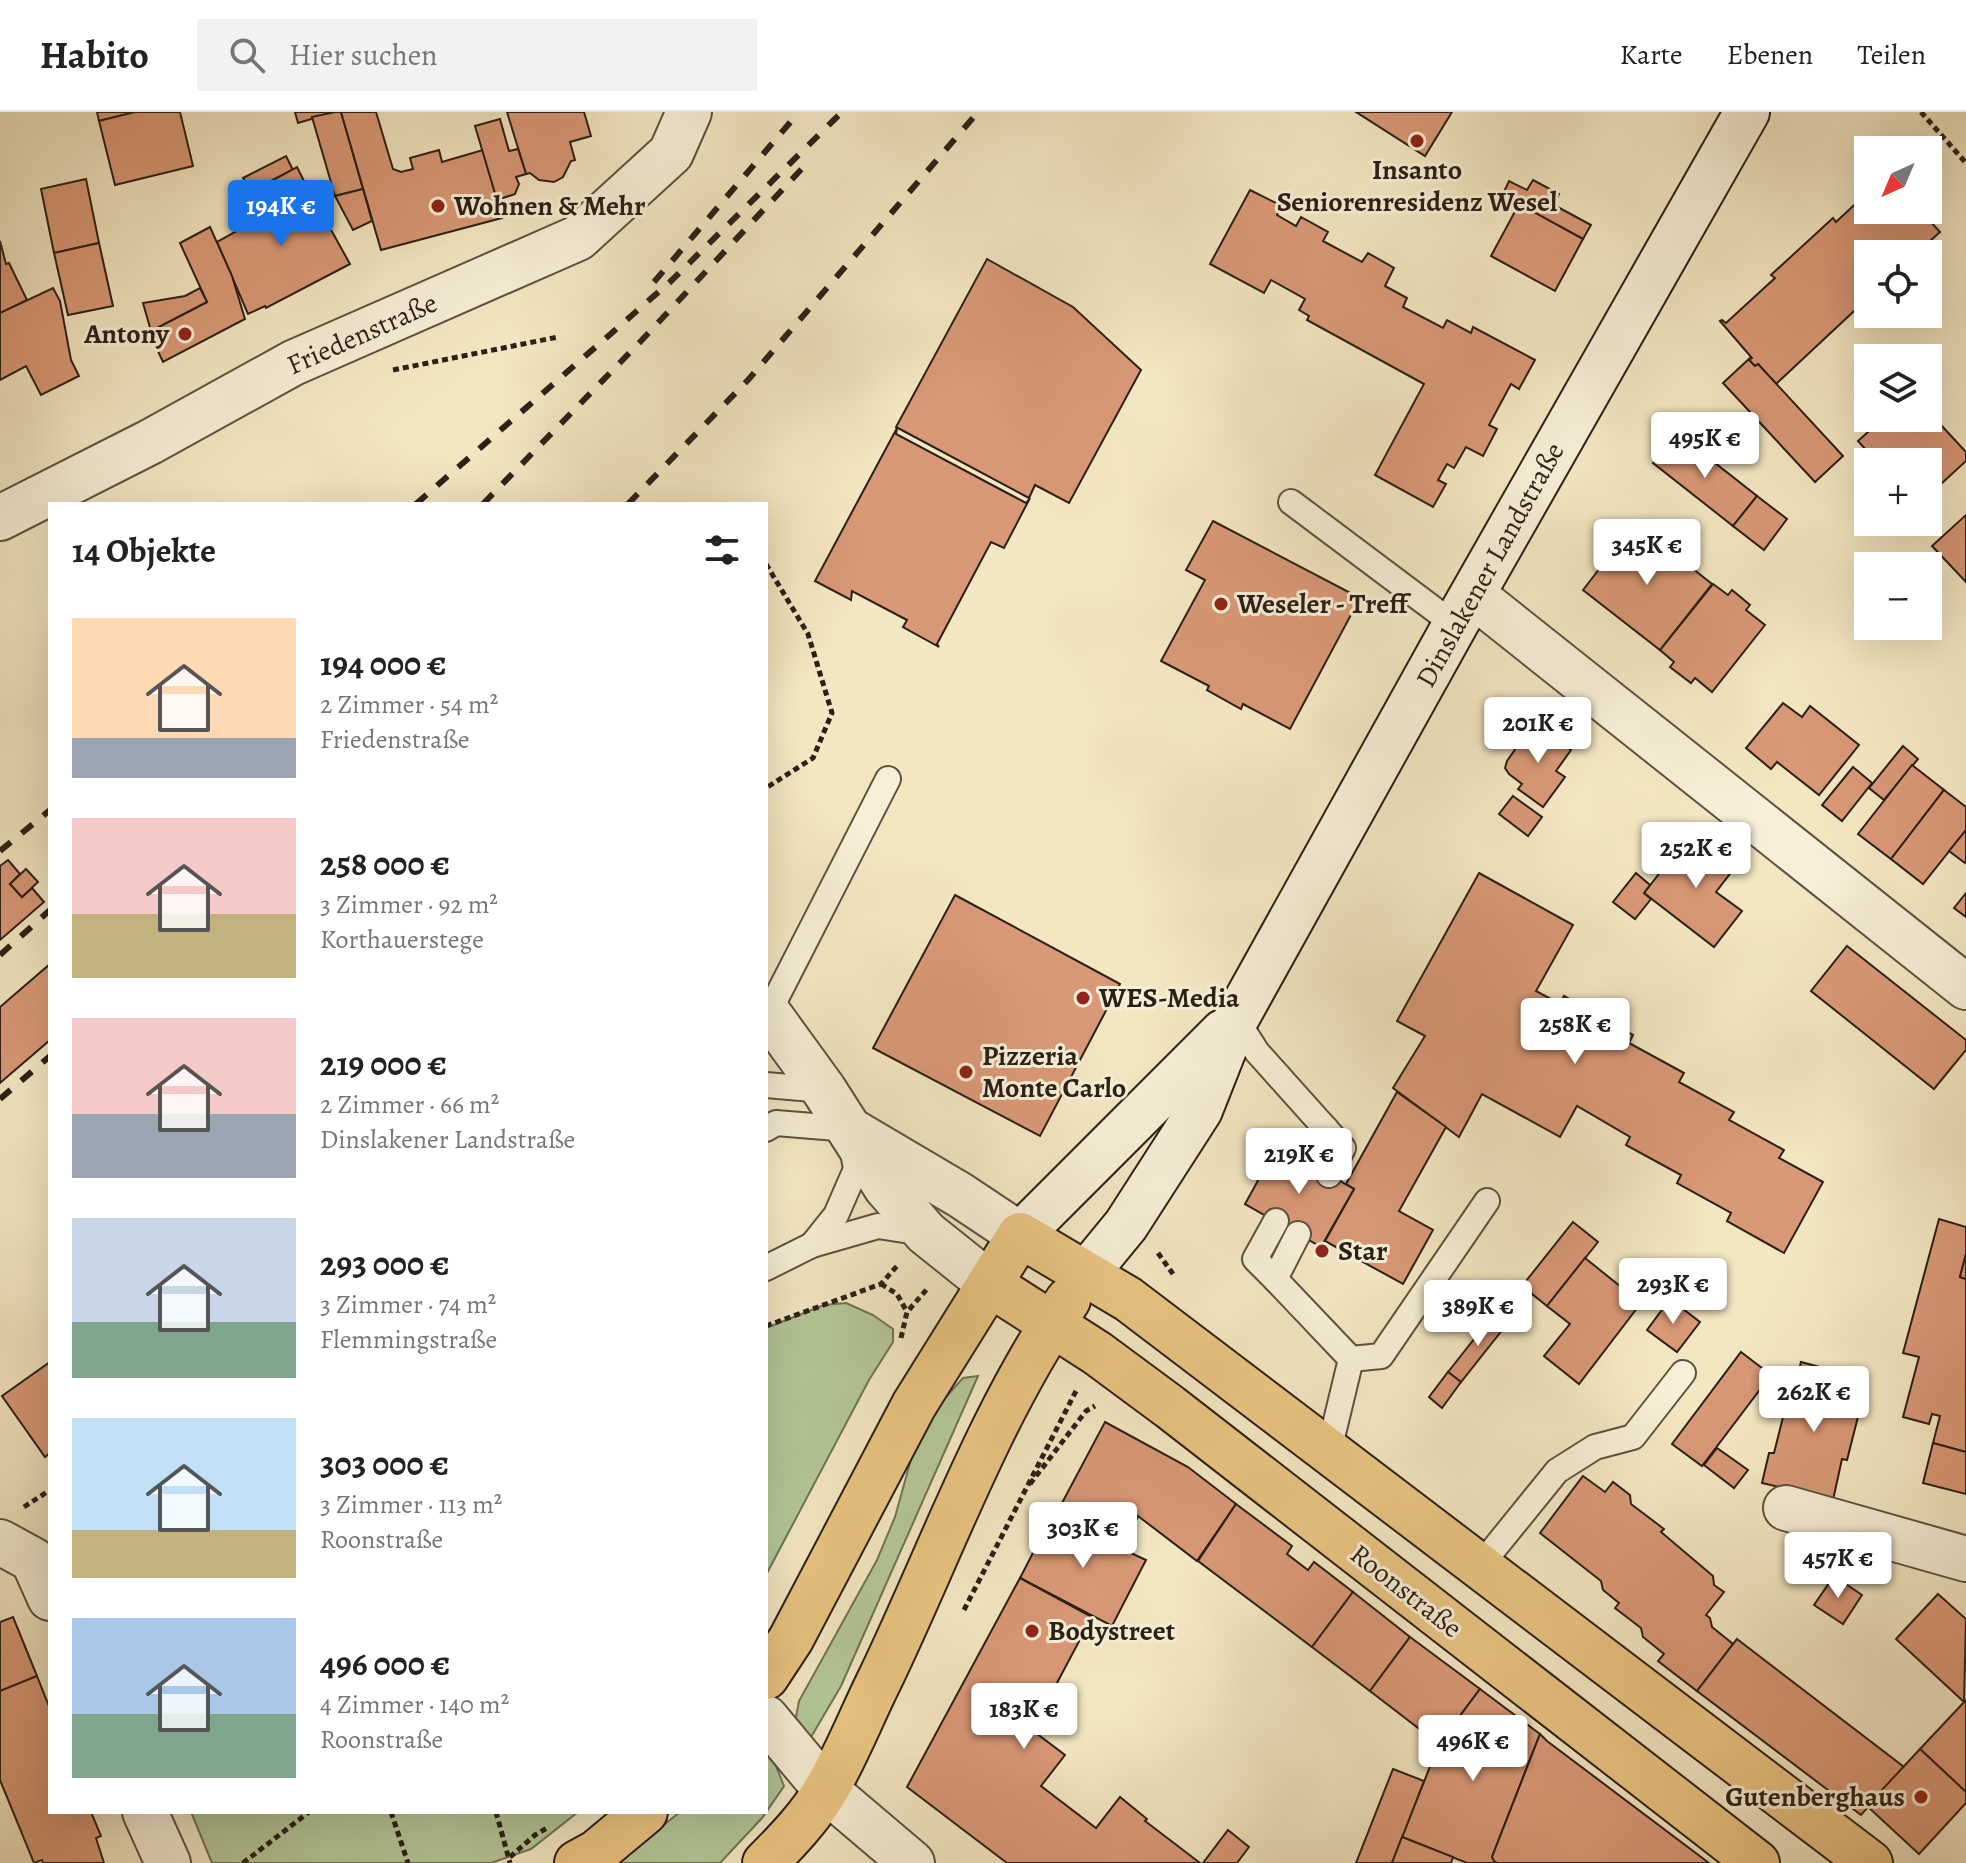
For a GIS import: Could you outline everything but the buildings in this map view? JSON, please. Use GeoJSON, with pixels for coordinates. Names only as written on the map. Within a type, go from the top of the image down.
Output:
{"type":"FeatureCollection","features":[{"type":"Feature","properties":{"kind":"main road"},"geometry":{"type":"LineString","coordinates":[[768,1674],[791,1639],[914,1405],[1020,1235],[1128,1299],[1870,1863]]}},
{"type":"Feature","properties":{"kind":"main road"},"geometry":{"type":"LineString","coordinates":[[765,1863],[788,1840],[826,1790],[899,1639],[984,1449],[1052,1324],[1085,1275]]}},
{"type":"Feature","properties":{"kind":"main road","name":"Roonstraße"},"geometry":{"type":"LineString","coordinates":[[991,1285],[1097,1353],[1183,1416],[1757,1863]]}},
{"type":"Feature","properties":{"kind":"main road"},"geometry":{"type":"LineString","coordinates":[[577,1863],[597,1852],[643,1814]]}},
{"type":"Feature","properties":{"kind":"street","name":"Friedenstraße"},"geometry":{"type":"LineString","coordinates":[[0,518],[150,442],[293,363],[578,238],[671,153],[689,112]]}},
{"type":"Feature","properties":{"kind":"street","name":"Dinslakener Landstraße"},"geometry":{"type":"LineString","coordinates":[[1085,1275],[1126,1225],[1200,1110],[1236,1019],[1747,112]]}},
{"type":"Feature","properties":{"kind":"street"},"geometry":{"type":"LineString","coordinates":[[1464,610],[1966,987]]}},
{"type":"Feature","properties":{"kind":"street","name":"Dinslakener Landstraße"},"geometry":{"type":"LineString","coordinates":[[1020,1235],[1236,1019]]}},
{"type":"Feature","properties":{"kind":"street"},"geometry":{"type":"LineString","coordinates":[[773,1027],[824,1090],[886,1187],[926,1233],[991,1285]]}},
{"type":"Feature","properties":{"kind":"street"},"geometry":{"type":"LineString","coordinates":[[849,1129],[1020,1235]]}},
{"type":"Feature","properties":{"kind":"street"},"geometry":{"type":"LineString","coordinates":[[1786,1508],[1966,1559]]}},
{"type":"Feature","properties":{"kind":"street"},"geometry":{"type":"LineString","coordinates":[[0,1542],[33,1560],[48,1594]]}},
{"type":"Feature","properties":{"kind":"street"},"geometry":{"type":"LineString","coordinates":[[768,1720],[826,1790],[912,1863]]}},
{"type":"Feature","properties":{"kind":"street"},"geometry":{"type":"LineString","coordinates":[[146,1814],[168,1863]]}},
{"type":"Feature","properties":{"kind":"lane"},"geometry":{"type":"LineString","coordinates":[[1291,502],[1464,610]]}},
{"type":"Feature","properties":{"kind":"lane"},"geometry":{"type":"LineString","coordinates":[[773,1027],[888,779]]}},
{"type":"Feature","properties":{"kind":"lane"},"geometry":{"type":"LineString","coordinates":[[1236,1019],[1257,1052],[1343,1148],[1329,1175]]}},
{"type":"Feature","properties":{"kind":"lane"},"geometry":{"type":"LineString","coordinates":[[768,1085],[824,1090]]}},
{"type":"Feature","properties":{"kind":"lane"},"geometry":{"type":"LineString","coordinates":[[768,1128],[776,1123],[849,1129],[856,1169],[836,1215],[812,1245]]}},
{"type":"Feature","properties":{"kind":"lane"},"geometry":{"type":"LineString","coordinates":[[1307,1162],[1326,1129]]}},
{"type":"Feature","properties":{"kind":"lane"},"geometry":{"type":"LineString","coordinates":[[1351,1359],[1381,1356],[1487,1201]]}},
{"type":"Feature","properties":{"kind":"lane"},"geometry":{"type":"LineString","coordinates":[[1276,1221],[1255,1259],[1351,1359]]}},
{"type":"Feature","properties":{"kind":"lane"},"geometry":{"type":"LineString","coordinates":[[768,1267],[812,1245],[878,1226],[926,1233]]}},
{"type":"Feature","properties":{"kind":"lane"},"geometry":{"type":"LineString","coordinates":[[1275,1279],[1298,1234]]}},
{"type":"Feature","properties":{"kind":"lane"},"geometry":{"type":"LineString","coordinates":[[1329,1450],[1351,1359]]}},
{"type":"Feature","properties":{"kind":"lane"},"geometry":{"type":"LineString","coordinates":[[1480,1566],[1557,1471],[1595,1447],[1633,1437],[1683,1373]]}},
{"type":"Feature","properties":{"kind":"path"},"geometry":{"type":"LineString","coordinates":[[1921,112],[1966,163]]}},
{"type":"Feature","properties":{"kind":"path"},"geometry":{"type":"LineString","coordinates":[[383,372],[558,337]]}},
{"type":"Feature","properties":{"kind":"path"},"geometry":{"type":"LineString","coordinates":[[768,567],[808,634],[832,713],[813,758],[768,787]]}},
{"type":"Feature","properties":{"kind":"path"},"geometry":{"type":"LineString","coordinates":[[768,1325],[881,1284],[926,1233]]}},
{"type":"Feature","properties":{"kind":"path"},"geometry":{"type":"LineString","coordinates":[[881,1284],[897,1294],[907,1312]]}},
{"type":"Feature","properties":{"kind":"path"},"geometry":{"type":"LineString","coordinates":[[243,1863],[306,1814]]}},
{"type":"Feature","properties":{"kind":"path"},"geometry":{"type":"LineString","coordinates":[[392,1814],[408,1863]]}},
{"type":"Feature","properties":{"kind":"path"},"geometry":{"type":"LineString","coordinates":[[497,1814],[510,1863]]}},
{"type":"Feature","properties":{"kind":"green space"},"geometry":{"type":"Polygon","coordinates":[[[846,1303],[873,1315],[893,1329],[893,1342],[869,1380],[768,1571],[768,1327],[824,1305],[846,1303]]]}},
{"type":"Feature","properties":{"kind":"green space"},"geometry":{"type":"Polygon","coordinates":[[[978,1376],[841,1686],[804,1749],[795,1722],[799,1701],[877,1560],[895,1517],[918,1434],[963,1378],[978,1376]]]}},
{"type":"Feature","properties":{"kind":"green space"},"geometry":{"type":"Polygon","coordinates":[[[768,1752],[772,1756],[784,1786],[768,1809],[768,1752]]]}},
{"type":"Feature","properties":{"kind":"green space"},"geometry":{"type":"Polygon","coordinates":[[[192,1814],[575,1814],[531,1849],[491,1863],[212,1863],[192,1814]]]}},
{"type":"Feature","properties":{"kind":"green space"},"geometry":{"type":"Polygon","coordinates":[[[677,1814],[765,1814],[720,1863],[616,1863],[677,1814]]]}},
{"type":"Feature","properties":{"kind":"railway"},"geometry":{"type":"LineString","coordinates":[[654,282],[799,112]]}},
{"type":"Feature","properties":{"kind":"railway"},"geometry":{"type":"LineString","coordinates":[[418,502],[670,282],[842,112]]}},
{"type":"Feature","properties":{"kind":"railway"},"geometry":{"type":"LineString","coordinates":[[630,502],[748,380],[978,112]]}},
{"type":"Feature","properties":{"kind":"railway"},"geometry":{"type":"LineString","coordinates":[[485,502],[810,160]]}},
{"type":"Feature","properties":{"kind":"railway"},"geometry":{"type":"LineString","coordinates":[[0,851],[48,812]]}},
{"type":"Feature","properties":{"kind":"railway"},"geometry":{"type":"LineString","coordinates":[[0,955],[48,912]]}},
{"type":"Feature","properties":{"kind":"railway"},"geometry":{"type":"LineString","coordinates":[[0,1099],[48,1058]]}},
{"type":"Feature","properties":{"kind":"place","name":"Insanto Seniorenresidenz Wesel"},"geometry":{"type":"Point","coordinates":[1417,141]}},
{"type":"Feature","properties":{"kind":"place","name":"Wohnen & Mehr"},"geometry":{"type":"Point","coordinates":[438,206]}},
{"type":"Feature","properties":{"kind":"place","name":"Antony"},"geometry":{"type":"Point","coordinates":[185,334]}},
{"type":"Feature","properties":{"kind":"place","name":"Weseler - Treff"},"geometry":{"type":"Point","coordinates":[1221,604]}},
{"type":"Feature","properties":{"kind":"place","name":"WES-Media"},"geometry":{"type":"Point","coordinates":[1083,998]}},
{"type":"Feature","properties":{"kind":"place","name":"Pizzeria Monte Carlo"},"geometry":{"type":"Point","coordinates":[966,1072]}},
{"type":"Feature","properties":{"kind":"place","name":"Star"},"geometry":{"type":"Point","coordinates":[1322,1251]}},
{"type":"Feature","properties":{"kind":"place","name":"Bodystreet"},"geometry":{"type":"Point","coordinates":[1032,1631]}},
{"type":"Feature","properties":{"kind":"place","name":"Gutenberghaus"},"geometry":{"type":"Point","coordinates":[1921,1797]}}]}
